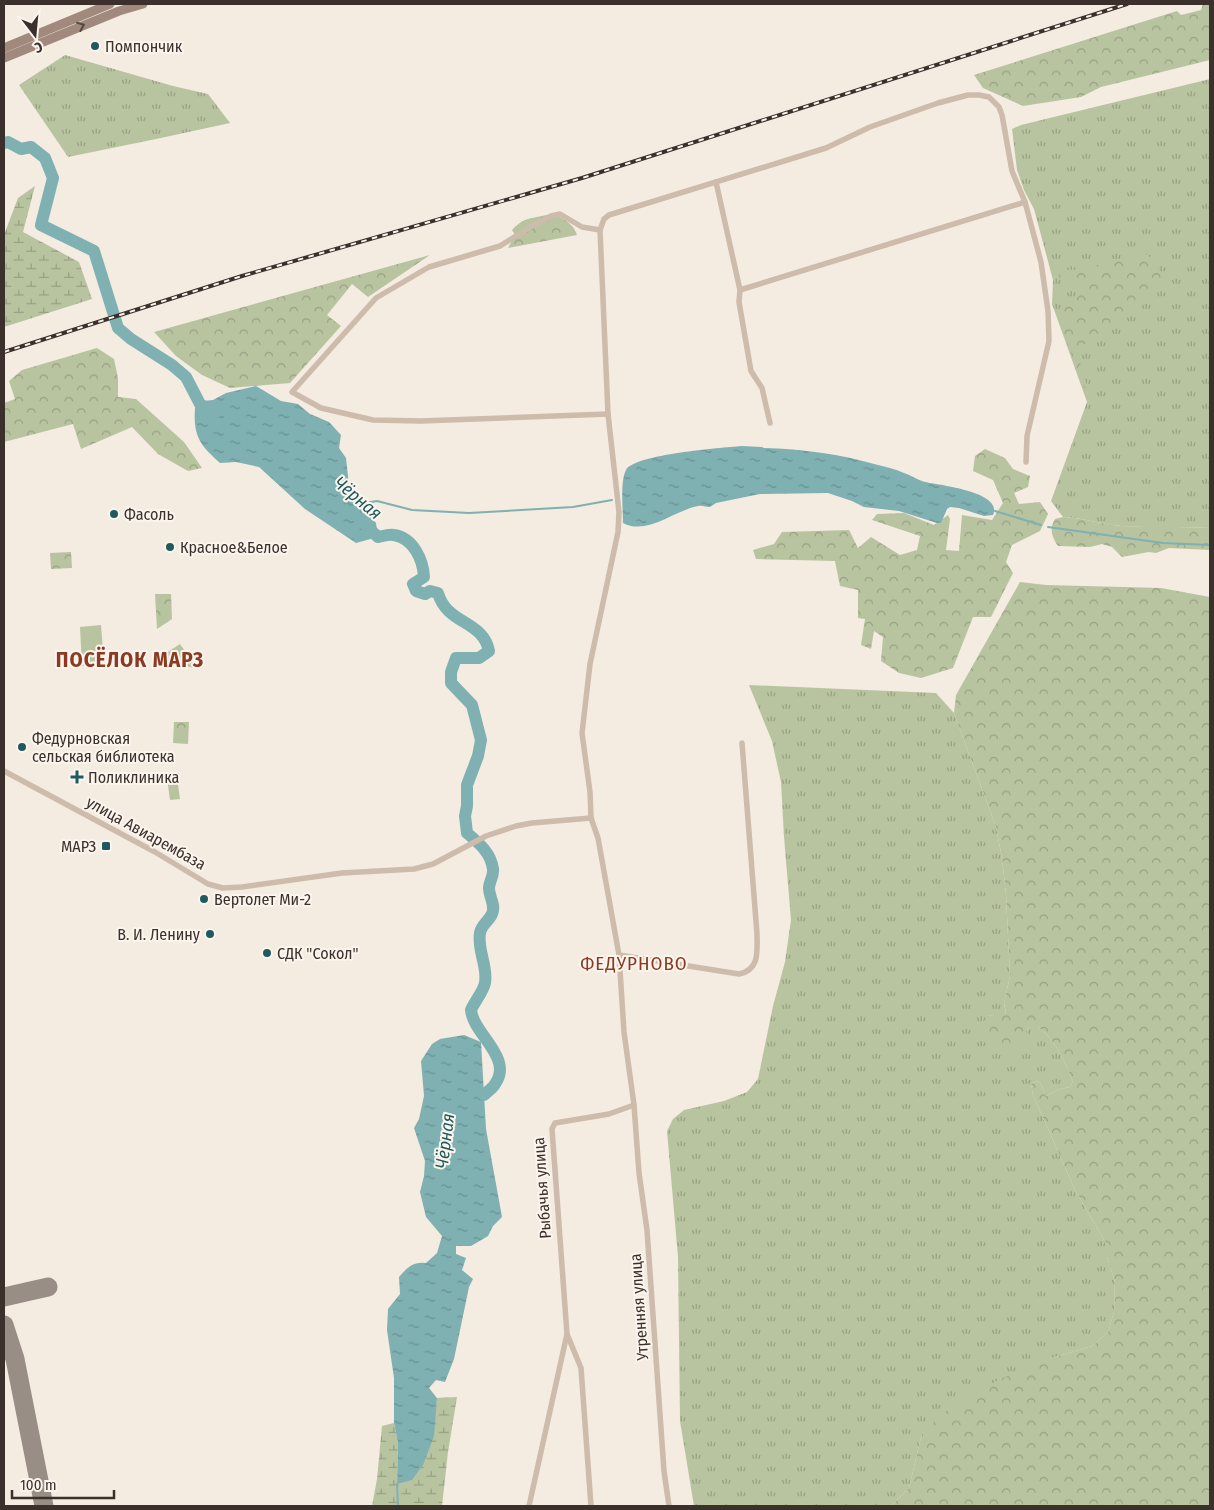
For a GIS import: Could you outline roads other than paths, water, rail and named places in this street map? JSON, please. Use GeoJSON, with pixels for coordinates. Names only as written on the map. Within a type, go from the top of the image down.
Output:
{"type":"FeatureCollection","features":[{"type":"Feature","properties":{"kind":"main road"},"geometry":{"type":"LineString","coordinates":[[4,48],[110,4]]}},
{"type":"Feature","properties":{"kind":"main road"},"geometry":{"type":"LineString","coordinates":[[4,58],[119,11],[143,4]]}},
{"type":"Feature","properties":{"kind":"street"},"geometry":{"type":"LineString","coordinates":[[590,818],[590,792],[582,723],[590,664],[618,532],[619,512],[608,414],[600,230],[604,219],[609,215],[826,148],[870,127],[938,103],[968,95],[990,97],[999,107],[1002,115],[1012,171],[1025,202],[1041,262],[1045,286],[1049,341],[1027,436],[1026,462]]}},
{"type":"Feature","properties":{"kind":"street"},"geometry":{"type":"LineString","coordinates":[[716,182],[740,290],[740,302],[751,371],[762,388],[770,423]]}},
{"type":"Feature","properties":{"kind":"street"},"geometry":{"type":"LineString","coordinates":[[740,290],[1025,202]]}},
{"type":"Feature","properties":{"kind":"street"},"geometry":{"type":"LineString","coordinates":[[600,230],[582,226],[560,214],[551,216],[532,226],[500,246],[428,267],[376,298],[292,392],[321,408],[373,420],[421,422],[608,414]]}},
{"type":"Feature","properties":{"kind":"street"},"geometry":{"type":"LineString","coordinates":[[619,955],[739,974],[745,973],[756,962],[757,934],[742,743]]}},
{"type":"Feature","properties":{"kind":"street","name":"улица Авиарембаза"},"geometry":{"type":"LineString","coordinates":[[4,771],[155,852],[208,884],[223,888],[242,888],[342,873],[414,869],[444,859],[486,836],[516,826],[590,818]]}},
{"type":"Feature","properties":{"kind":"street","name":"Утренняя улица"},"geometry":{"type":"LineString","coordinates":[[590,818],[598,838],[619,955],[624,1032],[634,1105],[639,1173],[647,1230],[664,1472],[669,1506]]}},
{"type":"Feature","properties":{"kind":"street","name":"Рыбачья улица"},"geometry":{"type":"LineString","coordinates":[[567,1334],[552,1130],[555,1123],[609,1114],[634,1105]]}},
{"type":"Feature","properties":{"kind":"street"},"geometry":{"type":"LineString","coordinates":[[529,1506],[567,1334]]}},
{"type":"Feature","properties":{"kind":"street"},"geometry":{"type":"LineString","coordinates":[[567,1334],[581,1368],[591,1506]]}},
{"type":"Feature","properties":{"kind":"water"},"geometry":{"type":"Polygon","coordinates":[[[256,386],[281,401],[298,404],[310,414],[329,422],[341,435],[339,448],[346,458],[349,485],[376,523],[378,537],[356,543],[305,509],[259,467],[236,462],[220,463],[207,451],[199,439],[195,426],[195,408],[203,401],[213,400],[226,393],[256,386]]]}},
{"type":"Feature","properties":{"kind":"water"},"geometry":{"type":"Polygon","coordinates":[[[741,446],[821,453],[887,467],[925,482],[980,495],[994,507],[993,515],[984,516],[950,507],[947,509],[941,523],[937,523],[899,511],[864,507],[828,493],[760,494],[716,503],[710,507],[699,506],[689,508],[661,521],[642,526],[632,526],[623,523],[622,496],[624,475],[626,470],[633,464],[679,453],[741,446]]]}},
{"type":"Feature","properties":{"kind":"water"},"geometry":{"type":"Polygon","coordinates":[[[464,1035],[481,1042],[486,1129],[502,1217],[493,1226],[488,1236],[471,1246],[456,1246],[456,1254],[466,1258],[462,1270],[473,1279],[469,1287],[454,1359],[445,1382],[436,1380],[429,1388],[437,1398],[434,1436],[423,1465],[412,1480],[397,1484],[398,1443],[394,1423],[394,1378],[387,1330],[388,1309],[400,1294],[399,1277],[411,1266],[417,1263],[426,1263],[437,1253],[442,1236],[426,1217],[420,1192],[425,1161],[414,1128],[419,1119],[424,1096],[421,1061],[432,1044],[440,1039],[464,1035]]]}},
{"type":"Feature","properties":{"kind":"waterway","name":"Чёрная"},"geometry":{"type":"LineString","coordinates":[[4,143],[8,142],[21,149],[31,147],[45,158],[53,178],[41,225],[94,251],[118,328],[131,339],[172,365],[186,377],[200,404],[214,414]]}},
{"type":"Feature","properties":{"kind":"waterway"},"geometry":{"type":"LineString","coordinates":[[359,504],[377,501],[412,510],[469,513],[573,507],[612,500]]}},
{"type":"Feature","properties":{"kind":"waterway"},"geometry":{"type":"LineString","coordinates":[[995,511],[1041,525]]}},
{"type":"Feature","properties":{"kind":"waterway","name":"Чёрная"},"geometry":{"type":"LineString","coordinates":[[367,527],[378,537],[394,535],[407,540],[412,545],[422,563],[424,577],[413,584],[416,591],[425,594],[430,591],[438,593],[449,611],[480,633],[489,651],[479,658],[456,658],[451,672],[451,683],[472,705],[481,740],[478,756],[467,785],[465,816],[467,833],[487,853],[493,869],[489,888],[493,911],[482,928],[479,939],[486,977],[483,990],[471,1010],[473,1019],[491,1046],[500,1065],[500,1074],[495,1084],[484,1095]]}},
{"type":"Feature","properties":{"kind":"waterway"},"geometry":{"type":"LineString","coordinates":[[1048,527],[1163,543],[1210,545]]}},
{"type":"Feature","properties":{"kind":"waterway","name":"Чёрная"},"geometry":{"type":"LineString","coordinates":[[397,1484],[398,1506]]}},
{"type":"Feature","properties":{"kind":"railway"},"geometry":{"type":"LineString","coordinates":[[4,352],[242,276],[582,178],[1127,4]]}},
{"type":"Feature","properties":{"kind":"place","name":"Помпончик"},"geometry":{"type":"Point","coordinates":[95,46]}},
{"type":"Feature","properties":{"kind":"place","name":"Фасоль"},"geometry":{"type":"Point","coordinates":[114,514]}},
{"type":"Feature","properties":{"kind":"place","name":"Красное&Белое"},"geometry":{"type":"Point","coordinates":[170,547]}},
{"type":"Feature","properties":{"kind":"place","name":"Федурновская сельская библиотека"},"geometry":{"type":"Point","coordinates":[22,747]}},
{"type":"Feature","properties":{"kind":"place","name":"Поликлиника"},"geometry":{"type":"Point","coordinates":[77,777]}},
{"type":"Feature","properties":{"kind":"place","name":"МАРЗ"},"geometry":{"type":"Point","coordinates":[106,846]}},
{"type":"Feature","properties":{"kind":"place","name":"Вертолет Ми-2"},"geometry":{"type":"Point","coordinates":[204,899]}},
{"type":"Feature","properties":{"kind":"place","name":"В. И. Ленину"},"geometry":{"type":"Point","coordinates":[210,934]}},
{"type":"Feature","properties":{"kind":"place","name":"СДК \"Сокол\""},"geometry":{"type":"Point","coordinates":[267,953]}},
{"type":"Feature","properties":{"kind":"district","name":"ПОСЁЛОК МАРЗ"},"geometry":{"type":"Point","coordinates":[130,660]}},
{"type":"Feature","properties":{"kind":"district","name":"ФЕДУРНОВО"},"geometry":{"type":"Point","coordinates":[634,963]}}]}
